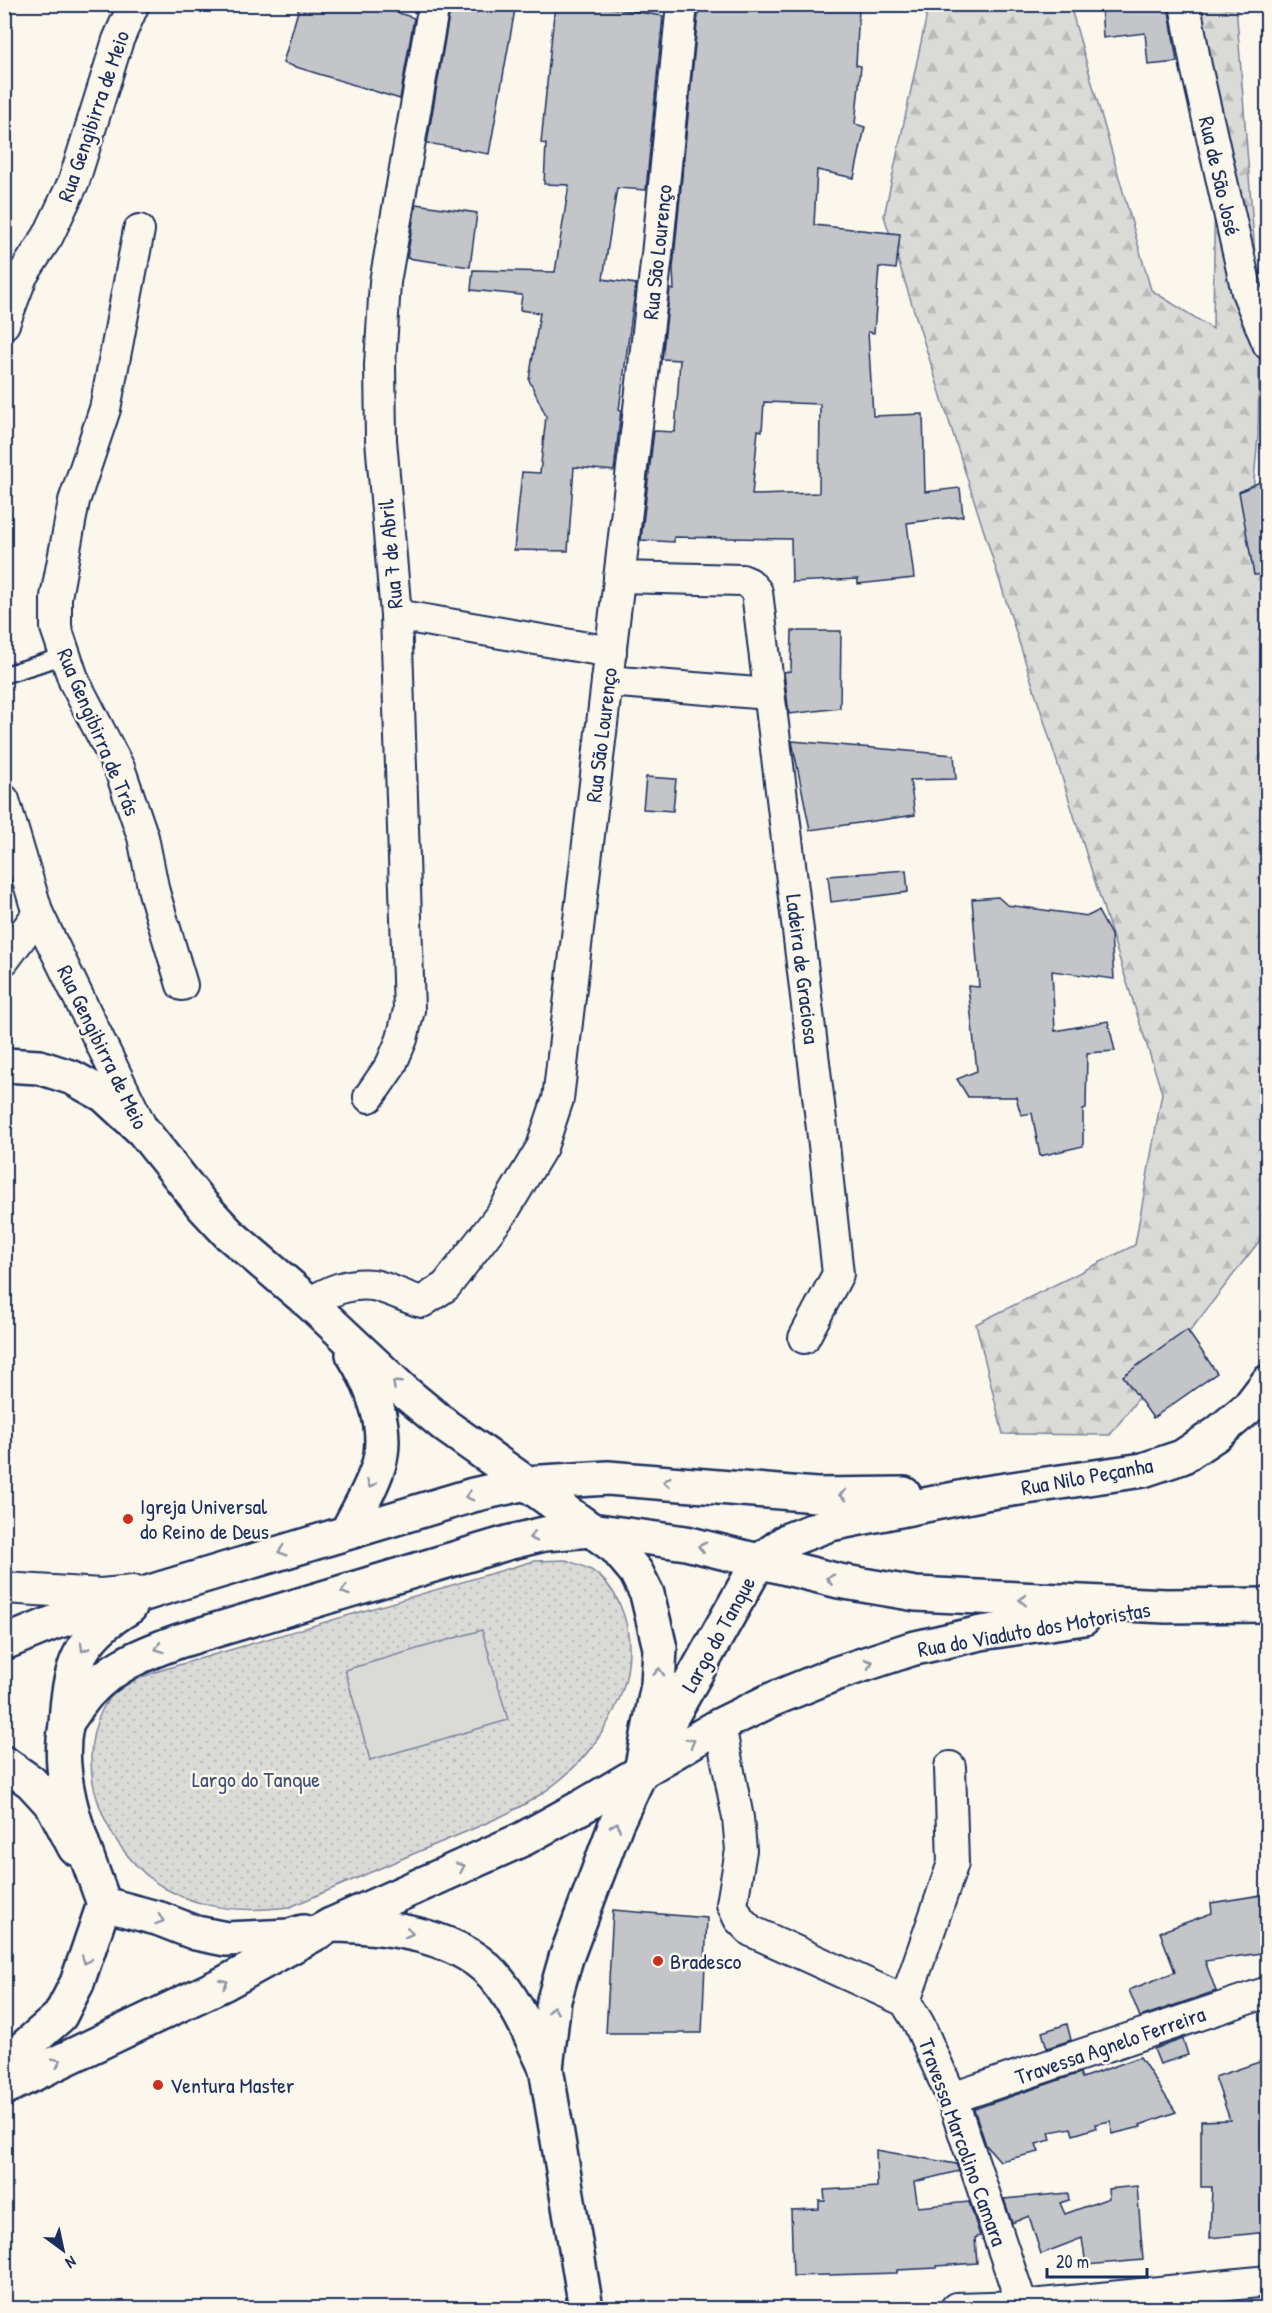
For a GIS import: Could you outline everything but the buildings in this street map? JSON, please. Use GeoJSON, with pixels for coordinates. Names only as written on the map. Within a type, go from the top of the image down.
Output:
{"type":"FeatureCollection","features":[{"type":"Feature","properties":{"kind":"main road"},"geometry":{"type":"LineString","coordinates":[[4,1065],[39,1067],[73,1078],[105,1095],[143,1131]]}},
{"type":"Feature","properties":{"kind":"main road","name":"Rua Gengibirra de Meio"},"geometry":{"type":"LineString","coordinates":[[143,1131],[202,1205],[229,1234],[310,1303],[407,1394],[447,1428],[615,1547],[636,1572],[646,1594],[660,1648],[658,1685],[641,1771]]}},
{"type":"Feature","properties":{"kind":"main road","name":"Rua Gengibirra de Meio"},"geometry":{"type":"LineString","coordinates":[[340,1332],[369,1383],[378,1412],[382,1446],[379,1464],[347,1532]]}},
{"type":"Feature","properties":{"kind":"main road","name":"Rua Nilo Peçanha"},"geometry":{"type":"LineString","coordinates":[[759,1561],[788,1540],[830,1524],[985,1493],[1143,1470],[1182,1457],[1218,1433],[1249,1407],[1268,1382]]}},
{"type":"Feature","properties":{"kind":"main road"},"geometry":{"type":"LineString","coordinates":[[382,1446],[395,1431],[407,1425],[420,1424],[447,1428]]}},
{"type":"Feature","properties":{"kind":"main road","name":"Rua Nilo Peçanha"},"geometry":{"type":"LineString","coordinates":[[526,1483],[608,1478],[816,1495],[985,1493]]}},
{"type":"Feature","properties":{"kind":"main road"},"geometry":{"type":"LineString","coordinates":[[4,1643],[53,1623],[163,1588],[473,1495],[526,1483]]}},
{"type":"Feature","properties":{"kind":"main road","name":"Largo do Tanque"},"geometry":{"type":"LineString","coordinates":[[4,2088],[225,1983],[331,1925],[523,1839],[641,1771],[759,1561],[686,1543],[591,1530],[544,1534],[507,1543],[139,1655],[108,1673],[88,1691],[66,1724]]}},
{"type":"Feature","properties":{"kind":"main road","name":"Rua do Viaduto dos Motoristas"},"geometry":{"type":"LineString","coordinates":[[759,1561],[839,1581],[916,1594],[1166,1606],[1268,1605]]}},
{"type":"Feature","properties":{"kind":"main road"},"geometry":{"type":"LineString","coordinates":[[4,2065],[60,2016],[77,1983],[104,1904],[69,1800],[64,1767],[67,1696],[73,1668],[90,1638],[117,1615],[163,1588]]}},
{"type":"Feature","properties":{"kind":"main road","name":"Rua do Viaduto dos Motoristas"},"geometry":{"type":"LineString","coordinates":[[641,1771],[720,1725],[771,1700],[824,1678],[910,1649],[981,1633],[1166,1606]]}},
{"type":"Feature","properties":{"kind":"main road"},"geometry":{"type":"LineString","coordinates":[[4,1763],[31,1782],[53,1806],[104,1904],[226,1939],[290,1936],[331,1925],[374,1926],[414,1934],[452,1946],[480,1963],[499,1981],[516,2006],[546,2068]]}},
{"type":"Feature","properties":{"kind":"main road"},"geometry":{"type":"LineString","coordinates":[[586,2308],[546,2068],[554,2000],[566,1958],[616,1824],[641,1771]]}},
{"type":"Feature","properties":{"kind":"street","name":"Rua Gengibirra de Meio"},"geometry":{"type":"LineString","coordinates":[[4,324],[22,276],[48,236],[74,181],[118,40],[134,4]]}},
{"type":"Feature","properties":{"kind":"street","name":"Rua 7 de Abril"},"geometry":{"type":"LineString","coordinates":[[369,1097],[391,1065],[402,1039],[409,1010],[396,615],[381,440],[380,365],[385,282],[434,4]]}},
{"type":"Feature","properties":{"kind":"street","name":"Rua São Lourenço"},"geometry":{"type":"LineString","coordinates":[[310,1303],[329,1291],[350,1286],[373,1285],[422,1302],[434,1296],[446,1286],[504,1212],[542,1147],[558,1099],[657,255],[682,4]]}},
{"type":"Feature","properties":{"kind":"street","name":"Rua de São José"},"geometry":{"type":"LineString","coordinates":[[1185,4],[1196,66],[1247,292],[1268,344]]}},
{"type":"Feature","properties":{"kind":"street","name":"Rua Gengibirra de Trás"},"geometry":{"type":"LineString","coordinates":[[138,230],[105,409],[74,501],[56,597],[56,628],[74,681],[120,770],[143,837],[154,892],[182,985]]}},
{"type":"Feature","properties":{"kind":"street","name":"Ladeira de Graciosa"},"geometry":{"type":"LineString","coordinates":[[619,577],[742,580],[749,582],[758,592],[838,1274],[804,1338]]}},
{"type":"Feature","properties":{"kind":"street"},"geometry":{"type":"LineString","coordinates":[[396,615],[611,652]]}},
{"type":"Feature","properties":{"kind":"street"},"geometry":{"type":"LineString","coordinates":[[607,681],[769,694]]}},
{"type":"Feature","properties":{"kind":"street","name":"Rua Gengibirra de Meio"},"geometry":{"type":"LineString","coordinates":[[4,800],[38,914],[143,1131]]}},
{"type":"Feature","properties":{"kind":"street"},"geometry":{"type":"LineString","coordinates":[[4,960],[38,914]]}},
{"type":"Feature","properties":{"kind":"street"},"geometry":{"type":"LineString","coordinates":[[4,1588],[101,1594],[163,1588]]}},
{"type":"Feature","properties":{"kind":"street"},"geometry":{"type":"LineString","coordinates":[[720,1725],[738,1818],[741,1850],[732,1904],[739,1919],[751,1931],[905,2001],[953,1863],[950,1767]]}},
{"type":"Feature","properties":{"kind":"street","name":"Travessa Agnelo Ferreira"},"geometry":{"type":"LineString","coordinates":[[952,2098],[1268,1992]]}},
{"type":"Feature","properties":{"kind":"street","name":"Travessa Marcolino Camara"},"geometry":{"type":"LineString","coordinates":[[905,2001],[919,2024],[952,2098],[1023,2307]]}},
{"type":"Feature","properties":{"kind":"street"},"geometry":{"type":"LineString","coordinates":[[956,2308],[1023,2307],[1268,2281]]}},
{"type":"Feature","properties":{"kind":"lane"},"geometry":{"type":"LineString","coordinates":[[4,675],[64,656]]}},
{"type":"Feature","properties":{"kind":"green space"},"geometry":{"type":"Polygon","coordinates":[[[926,5],[1070,5],[1151,290],[1213,329],[1215,164],[1177,5],[1236,5],[1260,320],[1258,436],[1252,503],[1268,571],[1267,1231],[1110,1435],[1003,1434],[976,1324],[1135,1245],[1162,1093],[884,216],[926,19],[926,5]]]}},
{"type":"Feature","properties":{"kind":"green space","name":"Largo do Tanque"},"geometry":{"type":"Polygon","coordinates":[[[566,1560],[591,1570],[600,1577],[620,1604],[627,1626],[629,1648],[627,1670],[615,1709],[587,1753],[569,1772],[526,1803],[479,1826],[290,1907],[274,1909],[211,1906],[181,1896],[166,1889],[146,1874],[127,1856],[112,1834],[93,1784],[91,1758],[94,1732],[103,1708],[113,1694],[120,1689],[158,1671],[534,1561],[566,1560]]]}},
{"type":"Feature","properties":{"kind":"green space"},"geometry":{"type":"Polygon","coordinates":[[[482,1630],[508,1720],[370,1760],[345,1670],[482,1630]]]}},
{"type":"Feature","properties":{"kind":"place","name":"Igreja Universal do Reino de Deus"},"geometry":{"type":"Point","coordinates":[128,1519]}},
{"type":"Feature","properties":{"kind":"place","name":"Bradesco"},"geometry":{"type":"Point","coordinates":[658,1961]}},
{"type":"Feature","properties":{"kind":"place","name":"Ventura Master"},"geometry":{"type":"Point","coordinates":[158,2085]}}]}
